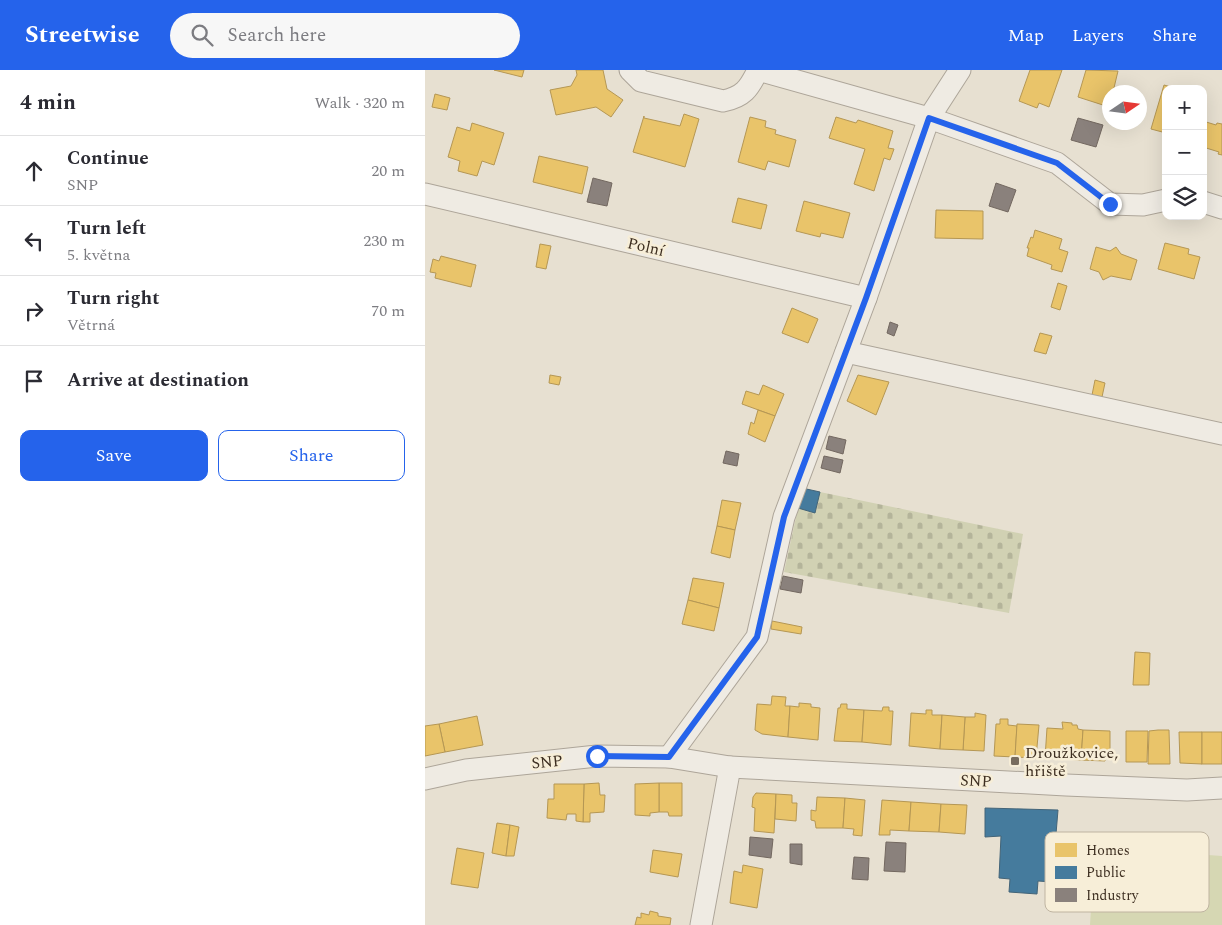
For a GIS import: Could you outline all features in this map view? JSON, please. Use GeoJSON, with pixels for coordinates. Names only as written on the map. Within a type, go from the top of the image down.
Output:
{"type":"FeatureCollection","features":[{"type":"Feature","properties":{"kind":"street"},"geometry":{"type":"LineString","coordinates":[[629,70],[641,81],[723,101],[735,98],[750,87],[758,70],[929,118],[1057,163],[1110,204],[1143,205],[1162,201]]}},
{"type":"Feature","properties":{"kind":"street"},"geometry":{"type":"LineString","coordinates":[[669,757],[757,637],[784,517],[866,298],[929,118],[959,70]]}},
{"type":"Feature","properties":{"kind":"street","name":"Polní"},"geometry":{"type":"LineString","coordinates":[[425,194],[866,298]]}},
{"type":"Feature","properties":{"kind":"street"},"geometry":{"type":"LineString","coordinates":[[1207,203],[1222,208]]}},
{"type":"Feature","properties":{"kind":"street"},"geometry":{"type":"LineString","coordinates":[[846,352],[1222,434]]}},
{"type":"Feature","properties":{"kind":"street","name":"SNP"},"geometry":{"type":"LineString","coordinates":[[425,779],[466,770],[597,756],[669,757],[730,767],[1066,785],[1187,790],[1222,788]]}},
{"type":"Feature","properties":{"kind":"street"},"geometry":{"type":"LineString","coordinates":[[701,925],[730,767]]}},
{"type":"Feature","properties":{"kind":"green space"},"geometry":{"type":"Polygon","coordinates":[[[820,492],[1023,534],[1009,613],[784,572],[798,508],[820,492]]]}},
{"type":"Feature","properties":{"kind":"green space"},"geometry":{"type":"Polygon","coordinates":[[[1209,855],[1222,856],[1222,925],[1090,925],[1091,912],[1209,912],[1209,855]]]}},
{"type":"Feature","properties":{"kind":"building: Homes"},"geometry":{"type":"Polygon","coordinates":[[[494,70],[524,70],[522,77],[494,70]]]}},
{"type":"Feature","properties":{"kind":"building: Homes"},"geometry":{"type":"Polygon","coordinates":[[[576,70],[603,70],[607,89],[623,100],[611,117],[596,107],[556,115],[550,90],[571,86],[577,75],[576,70]]]}},
{"type":"Feature","properties":{"kind":"building: Homes"},"geometry":{"type":"Polygon","coordinates":[[[1030,70],[1062,70],[1049,107],[1039,103],[1037,108],[1019,101],[1030,70]]]}},
{"type":"Feature","properties":{"kind":"building: Homes"},"geometry":{"type":"Polygon","coordinates":[[[1086,70],[1118,71],[1115,85],[1102,85],[1102,105],[1078,97],[1086,70]]]}},
{"type":"Feature","properties":{"kind":"building: Homes"},"geometry":{"type":"Polygon","coordinates":[[[1162,92],[1162,132],[1151,129],[1162,92]]]}},
{"type":"Feature","properties":{"kind":"building: Homes"},"geometry":{"type":"Polygon","coordinates":[[[435,94],[450,98],[447,110],[432,107],[435,94]]]}},
{"type":"Feature","properties":{"kind":"building: Homes"},"geometry":{"type":"Polygon","coordinates":[[[684,114],[699,119],[685,167],[633,152],[644,116],[644,118],[680,126],[684,114]]]}},
{"type":"Feature","properties":{"kind":"building: Homes"},"geometry":{"type":"Polygon","coordinates":[[[750,117],[766,121],[765,127],[776,130],[775,134],[796,140],[789,167],[768,161],[765,170],[738,162],[750,117]]]}},
{"type":"Feature","properties":{"kind":"building: Homes"},"geometry":{"type":"Polygon","coordinates":[[[836,117],[856,123],[858,120],[893,131],[888,148],[894,149],[890,160],[884,158],[874,191],[854,184],[865,149],[829,138],[836,117]]]}},
{"type":"Feature","properties":{"kind":"building: Homes"},"geometry":{"type":"Polygon","coordinates":[[[1207,122],[1216,125],[1217,123],[1222,124],[1222,155],[1218,154],[1219,152],[1207,148],[1207,122]]]}},
{"type":"Feature","properties":{"kind":"building: Homes"},"geometry":{"type":"Polygon","coordinates":[[[472,123],[504,133],[494,165],[482,161],[477,176],[458,171],[460,161],[448,157],[457,127],[470,131],[472,123]]]}},
{"type":"Feature","properties":{"kind":"building: Homes"},"geometry":{"type":"Polygon","coordinates":[[[539,156],[588,167],[582,194],[533,182],[539,156]]]}},
{"type":"Feature","properties":{"kind":"building: Homes"},"geometry":{"type":"Polygon","coordinates":[[[738,198],[767,205],[761,229],[732,222],[738,198]]]}},
{"type":"Feature","properties":{"kind":"building: Homes"},"geometry":{"type":"Polygon","coordinates":[[[804,201],[850,213],[843,238],[821,233],[820,237],[796,231],[804,201]]]}},
{"type":"Feature","properties":{"kind":"building: Homes"},"geometry":{"type":"Polygon","coordinates":[[[936,210],[983,211],[983,239],[935,238],[936,210]]]}},
{"type":"Feature","properties":{"kind":"building: Homes"},"geometry":{"type":"Polygon","coordinates":[[[1035,230],[1062,239],[1059,249],[1068,252],[1062,272],[1051,269],[1052,265],[1027,256],[1029,248],[1027,248],[1035,230]]]}},
{"type":"Feature","properties":{"kind":"building: Homes"},"geometry":{"type":"Polygon","coordinates":[[[1165,243],[1189,249],[1188,254],[1200,257],[1194,279],[1158,269],[1165,243]]]}},
{"type":"Feature","properties":{"kind":"building: Homes"},"geometry":{"type":"Polygon","coordinates":[[[540,244],[551,246],[546,269],[536,267],[540,244]]]}},
{"type":"Feature","properties":{"kind":"building: Homes"},"geometry":{"type":"Polygon","coordinates":[[[1096,247],[1110,251],[1116,247],[1121,254],[1137,260],[1131,280],[1111,276],[1103,280],[1099,272],[1090,269],[1096,247]]]}},
{"type":"Feature","properties":{"kind":"building: Homes"},"geometry":{"type":"Polygon","coordinates":[[[441,256],[476,265],[471,287],[435,278],[436,273],[430,272],[433,259],[439,261],[441,256]]]}},
{"type":"Feature","properties":{"kind":"building: Homes"},"geometry":{"type":"Polygon","coordinates":[[[1058,283],[1067,286],[1060,310],[1051,307],[1058,283]]]}},
{"type":"Feature","properties":{"kind":"building: Homes"},"geometry":{"type":"Polygon","coordinates":[[[792,308],[818,319],[808,343],[782,333],[792,308]]]}},
{"type":"Feature","properties":{"kind":"building: Homes"},"geometry":{"type":"Polygon","coordinates":[[[1040,333],[1052,336],[1046,354],[1034,351],[1040,333]]]}},
{"type":"Feature","properties":{"kind":"building: Homes"},"geometry":{"type":"Polygon","coordinates":[[[550,375],[561,377],[559,385],[549,383],[550,375]]]}},
{"type":"Feature","properties":{"kind":"building: Homes"},"geometry":{"type":"Polygon","coordinates":[[[858,375],[889,382],[876,415],[847,401],[858,375]]]}},
{"type":"Feature","properties":{"kind":"building: Homes"},"geometry":{"type":"Polygon","coordinates":[[[1095,380],[1105,383],[1102,397],[1092,395],[1095,380]]]}},
{"type":"Feature","properties":{"kind":"building: Homes"},"geometry":{"type":"Polygon","coordinates":[[[763,385],[784,394],[775,416],[742,404],[746,391],[759,395],[763,385]]]}},
{"type":"Feature","properties":{"kind":"building: Homes"},"geometry":{"type":"Polygon","coordinates":[[[758,410],[775,416],[765,442],[748,434],[751,422],[754,424],[758,410]]]}},
{"type":"Feature","properties":{"kind":"building: Homes"},"geometry":{"type":"Polygon","coordinates":[[[722,500],[741,503],[735,530],[717,526],[722,500]]]}},
{"type":"Feature","properties":{"kind":"building: Homes"},"geometry":{"type":"Polygon","coordinates":[[[717,526],[735,530],[730,558],[711,553],[717,526]]]}},
{"type":"Feature","properties":{"kind":"building: Homes"},"geometry":{"type":"Polygon","coordinates":[[[693,578],[724,583],[719,608],[688,600],[693,578]]]}},
{"type":"Feature","properties":{"kind":"building: Homes"},"geometry":{"type":"Polygon","coordinates":[[[688,600],[719,608],[714,631],[682,624],[688,600]]]}},
{"type":"Feature","properties":{"kind":"building: Homes"},"geometry":{"type":"Polygon","coordinates":[[[772,621],[802,627],[801,634],[771,629],[772,621]]]}},
{"type":"Feature","properties":{"kind":"building: Homes"},"geometry":{"type":"Polygon","coordinates":[[[1135,652],[1150,653],[1149,685],[1133,685],[1135,652]]]}},
{"type":"Feature","properties":{"kind":"building: Homes"},"geometry":{"type":"Polygon","coordinates":[[[772,696],[786,697],[785,706],[790,706],[788,737],[762,734],[755,730],[757,704],[771,705],[772,696]]]}},
{"type":"Feature","properties":{"kind":"building: Homes"},"geometry":{"type":"Polygon","coordinates":[[[799,703],[811,704],[811,707],[820,708],[818,740],[788,737],[790,706],[799,707],[799,703]]]}},
{"type":"Feature","properties":{"kind":"building: Homes"},"geometry":{"type":"Polygon","coordinates":[[[841,704],[847,704],[847,709],[864,710],[862,742],[834,741],[838,708],[840,708],[841,704]]]}},
{"type":"Feature","properties":{"kind":"building: Homes"},"geometry":{"type":"Polygon","coordinates":[[[883,707],[889,707],[889,711],[893,711],[891,745],[862,742],[864,710],[882,711],[883,707]]]}},
{"type":"Feature","properties":{"kind":"building: Homes"},"geometry":{"type":"Polygon","coordinates":[[[926,710],[932,710],[932,715],[942,715],[940,749],[909,746],[911,713],[926,714],[926,710]]]}},
{"type":"Feature","properties":{"kind":"building: Homes"},"geometry":{"type":"Polygon","coordinates":[[[975,713],[986,715],[984,751],[963,750],[965,717],[975,717],[975,713]]]}},
{"type":"Feature","properties":{"kind":"building: Homes"},"geometry":{"type":"Polygon","coordinates":[[[942,715],[965,717],[963,750],[940,749],[942,715]]]}},
{"type":"Feature","properties":{"kind":"building: Homes"},"geometry":{"type":"Polygon","coordinates":[[[477,716],[483,745],[445,752],[439,724],[477,716]]]}},
{"type":"Feature","properties":{"kind":"building: Homes"},"geometry":{"type":"Polygon","coordinates":[[[1000,719],[1008,719],[1008,725],[1017,726],[1015,757],[994,756],[996,724],[1000,724],[1000,719]]]}},
{"type":"Feature","properties":{"kind":"building: Homes"},"geometry":{"type":"Polygon","coordinates":[[[1062,722],[1072,723],[1072,725],[1077,725],[1078,729],[1083,730],[1081,760],[1045,758],[1047,728],[1063,729],[1062,722]]]}},
{"type":"Feature","properties":{"kind":"building: Homes"},"geometry":{"type":"Polygon","coordinates":[[[439,724],[445,752],[425,756],[425,726],[439,724]]]}},
{"type":"Feature","properties":{"kind":"building: Homes"},"geometry":{"type":"Polygon","coordinates":[[[1017,724],[1039,725],[1036,758],[1015,757],[1017,724]]]}},
{"type":"Feature","properties":{"kind":"building: Homes"},"geometry":{"type":"Polygon","coordinates":[[[1083,730],[1110,731],[1110,752],[1105,752],[1105,761],[1081,760],[1083,730]]]}},
{"type":"Feature","properties":{"kind":"building: Homes"},"geometry":{"type":"Polygon","coordinates":[[[1169,730],[1170,764],[1148,764],[1149,731],[1169,730]]]}},
{"type":"Feature","properties":{"kind":"building: Homes"},"geometry":{"type":"Polygon","coordinates":[[[1126,731],[1148,731],[1147,762],[1126,762],[1126,731]]]}},
{"type":"Feature","properties":{"kind":"building: Homes"},"geometry":{"type":"Polygon","coordinates":[[[1179,732],[1202,732],[1202,764],[1180,763],[1179,732]]]}},
{"type":"Feature","properties":{"kind":"building: Homes"},"geometry":{"type":"Polygon","coordinates":[[[1202,732],[1222,732],[1222,764],[1202,764],[1202,732]]]}},
{"type":"Feature","properties":{"kind":"building: Homes"},"geometry":{"type":"Polygon","coordinates":[[[599,783],[600,795],[605,795],[604,812],[590,813],[590,822],[583,822],[584,784],[599,783]]]}},
{"type":"Feature","properties":{"kind":"building: Homes"},"geometry":{"type":"Polygon","coordinates":[[[659,783],[682,783],[682,816],[669,816],[668,812],[659,812],[659,783]]]}},
{"type":"Feature","properties":{"kind":"building: Homes"},"geometry":{"type":"Polygon","coordinates":[[[659,783],[659,812],[650,813],[650,816],[635,815],[635,784],[659,783]]]}},
{"type":"Feature","properties":{"kind":"building: Homes"},"geometry":{"type":"Polygon","coordinates":[[[554,784],[584,784],[583,822],[576,821],[576,814],[567,814],[566,820],[547,818],[548,799],[554,799],[554,784]]]}},
{"type":"Feature","properties":{"kind":"building: Homes"},"geometry":{"type":"Polygon","coordinates":[[[756,793],[776,794],[774,833],[754,831],[755,808],[752,807],[753,797],[756,793]]]}},
{"type":"Feature","properties":{"kind":"building: Homes"},"geometry":{"type":"Polygon","coordinates":[[[776,794],[792,795],[792,803],[797,803],[796,821],[775,819],[776,794]]]}},
{"type":"Feature","properties":{"kind":"building: Homes"},"geometry":{"type":"Polygon","coordinates":[[[817,797],[845,798],[843,828],[816,828],[815,821],[811,820],[811,810],[816,811],[817,797]]]}},
{"type":"Feature","properties":{"kind":"building: Homes"},"geometry":{"type":"Polygon","coordinates":[[[845,798],[865,800],[862,836],[853,835],[854,829],[843,828],[845,798]]]}},
{"type":"Feature","properties":{"kind":"building: Homes"},"geometry":{"type":"Polygon","coordinates":[[[882,800],[911,802],[909,831],[890,830],[890,835],[879,835],[882,800]]]}},
{"type":"Feature","properties":{"kind":"building: Homes"},"geometry":{"type":"Polygon","coordinates":[[[911,802],[941,804],[939,832],[909,831],[911,802]]]}},
{"type":"Feature","properties":{"kind":"building: Homes"},"geometry":{"type":"Polygon","coordinates":[[[941,804],[967,805],[965,834],[939,832],[941,804]]]}},
{"type":"Feature","properties":{"kind":"building: Homes"},"geometry":{"type":"Polygon","coordinates":[[[497,823],[510,825],[506,856],[492,853],[497,823]]]}},
{"type":"Feature","properties":{"kind":"building: Homes"},"geometry":{"type":"Polygon","coordinates":[[[510,825],[519,827],[514,856],[506,856],[510,825]]]}},
{"type":"Feature","properties":{"kind":"building: Homes"},"geometry":{"type":"Polygon","coordinates":[[[457,848],[484,853],[478,888],[451,884],[457,848]]]}},
{"type":"Feature","properties":{"kind":"building: Homes"},"geometry":{"type":"Polygon","coordinates":[[[653,850],[682,854],[678,877],[650,872],[653,850]]]}},
{"type":"Feature","properties":{"kind":"building: Homes"},"geometry":{"type":"Polygon","coordinates":[[[743,865],[763,869],[757,908],[730,903],[734,871],[742,873],[743,865]]]}},
{"type":"Feature","properties":{"kind":"building: Homes"},"geometry":{"type":"Polygon","coordinates":[[[650,911],[658,913],[658,916],[671,918],[670,925],[635,925],[637,917],[641,918],[641,913],[649,915],[650,911]]]}},
{"type":"Feature","properties":{"kind":"building: Public"},"geometry":{"type":"Polygon","coordinates":[[[802,488],[820,492],[815,513],[798,508],[802,488]]]}},
{"type":"Feature","properties":{"kind":"building: Public"},"geometry":{"type":"Polygon","coordinates":[[[985,808],[1058,810],[1056,832],[1045,832],[1045,882],[1038,881],[1037,894],[1009,892],[1010,879],[999,878],[1001,836],[985,837],[985,808]]]}},
{"type":"Feature","properties":{"kind":"building: Industry"},"geometry":{"type":"Polygon","coordinates":[[[1078,118],[1102,125],[1096,147],[1071,140],[1078,118]]]}},
{"type":"Feature","properties":{"kind":"building: Industry"},"geometry":{"type":"Polygon","coordinates":[[[593,178],[612,183],[607,206],[587,202],[593,178]]]}},
{"type":"Feature","properties":{"kind":"building: Industry"},"geometry":{"type":"Polygon","coordinates":[[[996,183],[1016,190],[1008,212],[989,206],[996,183]]]}},
{"type":"Feature","properties":{"kind":"building: Industry"},"geometry":{"type":"Polygon","coordinates":[[[890,322],[898,325],[894,336],[887,333],[890,322]]]}},
{"type":"Feature","properties":{"kind":"building: Industry"},"geometry":{"type":"Polygon","coordinates":[[[829,436],[846,440],[843,454],[826,449],[829,436]]]}},
{"type":"Feature","properties":{"kind":"building: Industry"},"geometry":{"type":"Polygon","coordinates":[[[726,451],[739,454],[737,466],[723,463],[726,451]]]}},
{"type":"Feature","properties":{"kind":"building: Industry"},"geometry":{"type":"Polygon","coordinates":[[[824,456],[843,460],[840,473],[821,468],[824,456]]]}},
{"type":"Feature","properties":{"kind":"building: Industry"},"geometry":{"type":"Polygon","coordinates":[[[783,576],[803,580],[801,593],[780,589],[783,576]]]}},
{"type":"Feature","properties":{"kind":"building: Industry"},"geometry":{"type":"Polygon","coordinates":[[[750,837],[773,839],[771,858],[749,855],[750,837]]]}},
{"type":"Feature","properties":{"kind":"building: Industry"},"geometry":{"type":"Polygon","coordinates":[[[886,842],[906,843],[905,872],[884,871],[886,842]]]}},
{"type":"Feature","properties":{"kind":"building: Industry"},"geometry":{"type":"Polygon","coordinates":[[[790,844],[802,844],[802,865],[790,863],[790,844]]]}},
{"type":"Feature","properties":{"kind":"building: Industry"},"geometry":{"type":"Polygon","coordinates":[[[854,857],[869,858],[868,880],[852,879],[854,857]]]}},
{"type":"Feature","properties":{"kind":"place","name":"Droužkovice, hřiště"},"geometry":{"type":"Point","coordinates":[1015,761]}},
{"type":"Feature","properties":{"kind":"route"},"geometry":{"type":"LineString","coordinates":[[597,756],[669,757],[757,637],[784,517],[866,298],[929,118],[1057,163],[1110,204]]}}]}
